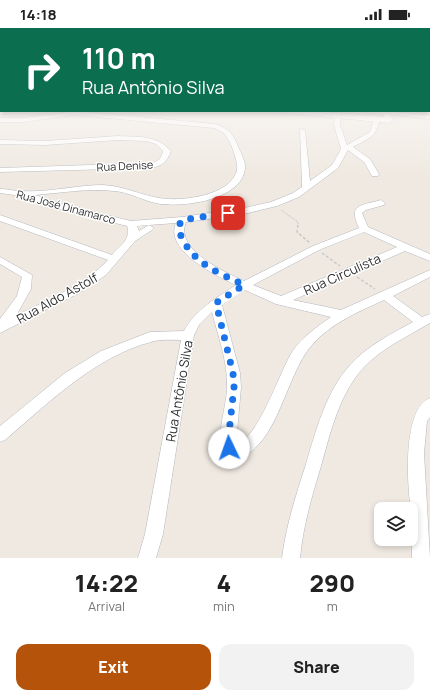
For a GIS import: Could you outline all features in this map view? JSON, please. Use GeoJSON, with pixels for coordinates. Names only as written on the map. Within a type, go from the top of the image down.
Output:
{"type":"FeatureCollection","features":[{"type":"Feature","properties":{"kind":"street"},"geometry":{"type":"LineString","coordinates":[[22,194],[103,187],[126,190],[160,201],[178,202],[217,195],[237,179],[241,170],[231,134],[221,128]]}},
{"type":"Feature","properties":{"kind":"street"},"geometry":{"type":"LineString","coordinates":[[338,128],[346,148],[367,161],[375,174]]}},
{"type":"Feature","properties":{"kind":"street"},"geometry":{"type":"LineString","coordinates":[[342,314],[306,309],[280,301],[206,266],[195,258],[181,237],[180,222],[244,211],[274,204],[296,195],[335,166],[346,148],[360,140],[375,128]]}},
{"type":"Feature","properties":{"kind":"street"},"geometry":{"type":"LineString","coordinates":[[302,130],[306,188]]}},
{"type":"Feature","properties":{"kind":"street"},"geometry":{"type":"LineString","coordinates":[[341,136],[360,140]]}},
{"type":"Feature","properties":{"kind":"street","name":"Rua Denise"},"geometry":{"type":"LineString","coordinates":[[0,142],[45,143],[118,138],[147,139],[158,143],[167,151],[165,160],[161,163],[146,166],[0,170]]}},
{"type":"Feature","properties":{"kind":"street","name":"Rua José Dinamarco"},"geometry":{"type":"LineString","coordinates":[[0,191],[22,194],[132,230],[180,222]]}},
{"type":"Feature","properties":{"kind":"street"},"geometry":{"type":"LineString","coordinates":[[381,203],[360,209],[358,216],[362,225],[430,258]]}},
{"type":"Feature","properties":{"kind":"street"},"geometry":{"type":"LineString","coordinates":[[0,218],[114,259]]}},
{"type":"Feature","properties":{"kind":"street","name":"Rua Aldo Astolf"},"geometry":{"type":"LineString","coordinates":[[0,329],[75,290],[102,273],[114,259],[132,230],[180,222]]}},
{"type":"Feature","properties":{"kind":"street","name":"Rua Antônio Silva"},"geometry":{"type":"LineString","coordinates":[[147,558],[154,534],[188,335],[195,322],[205,311],[244,285],[362,225]]}},
{"type":"Feature","properties":{"kind":"street","name":"Rua Circulista"},"geometry":{"type":"LineString","coordinates":[[280,301],[405,247]]}},
{"type":"Feature","properties":{"kind":"street"},"geometry":{"type":"LineString","coordinates":[[0,260],[23,272],[27,275],[28,281],[26,291],[0,329]]}},
{"type":"Feature","properties":{"kind":"street"},"geometry":{"type":"LineString","coordinates":[[216,303],[233,373],[234,387],[228,442],[229,448],[233,452],[239,452],[246,448],[259,435],[297,355],[308,342],[342,314],[385,296],[430,273]]}},
{"type":"Feature","properties":{"kind":"street"},"geometry":{"type":"LineString","coordinates":[[291,558],[298,516],[328,417],[341,386],[355,368],[370,354],[426,321],[385,296]]}},
{"type":"Feature","properties":{"kind":"street"},"geometry":{"type":"LineString","coordinates":[[0,435],[70,377],[105,355],[150,337],[188,335]]}},
{"type":"Feature","properties":{"kind":"street"},"geometry":{"type":"LineString","coordinates":[[421,558],[416,453],[420,420],[430,404]]}},
{"type":"Feature","properties":{"kind":"path"},"geometry":{"type":"LineString","coordinates":[[274,204],[298,222],[297,232],[316,248]]}},
{"type":"Feature","properties":{"kind":"route"},"geometry":{"type":"LineString","coordinates":[[228,213],[182,220],[178,224],[178,229],[188,250],[195,258],[215,271],[244,285],[216,303],[233,373],[234,387],[228,427],[229,448]]}}]}
